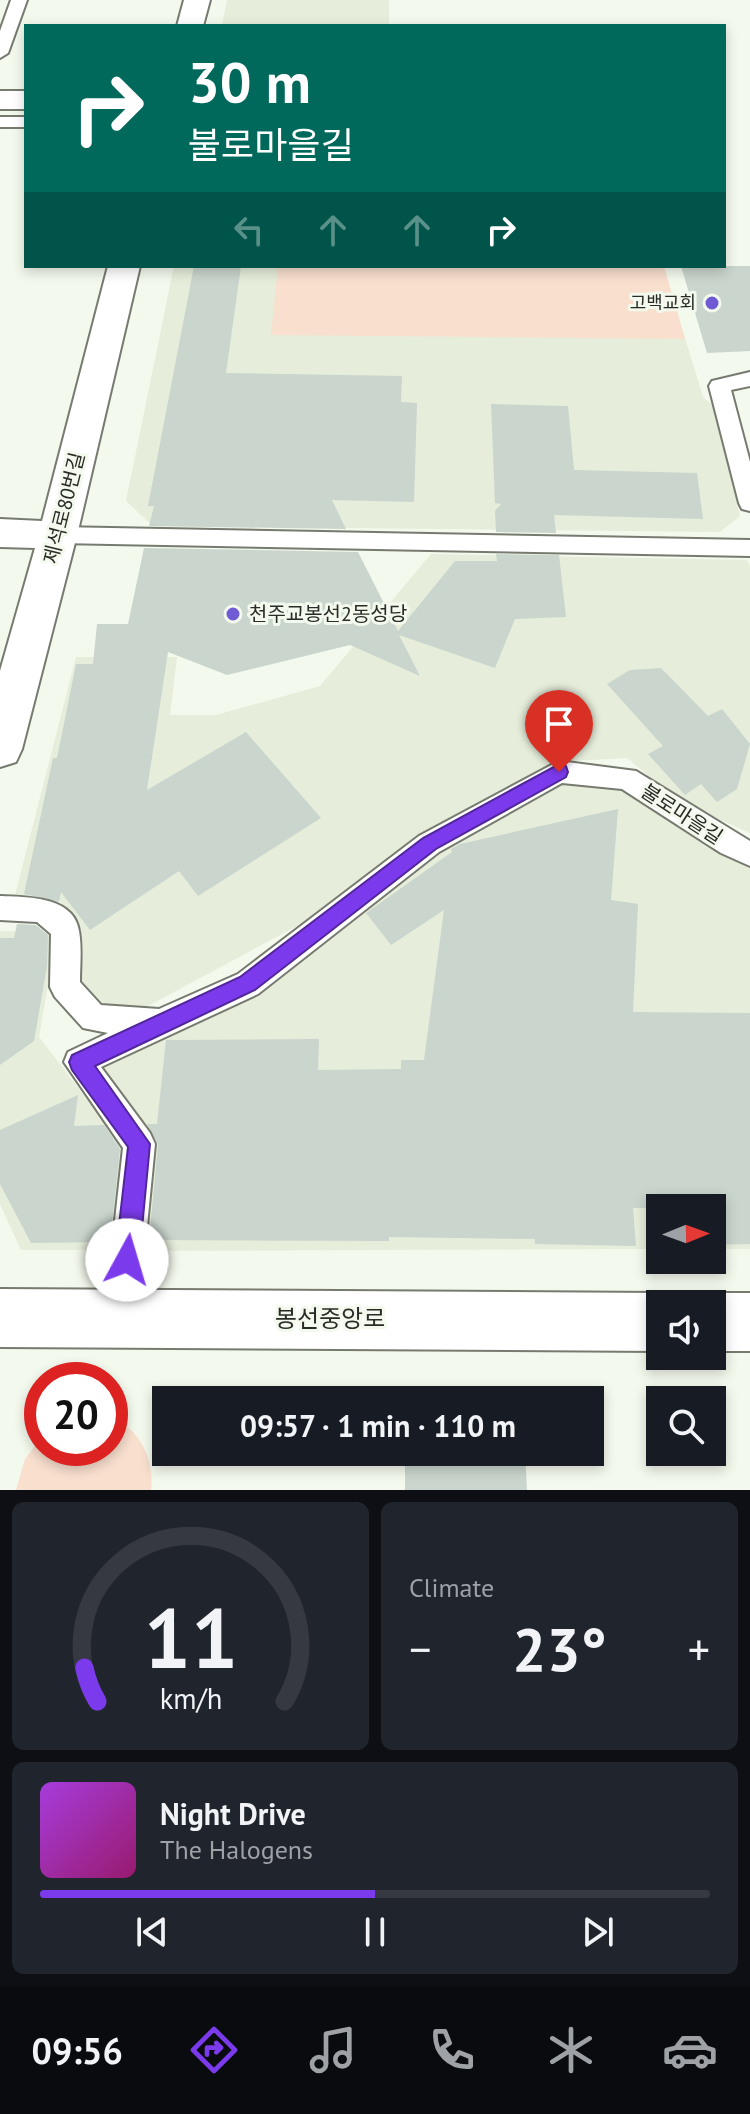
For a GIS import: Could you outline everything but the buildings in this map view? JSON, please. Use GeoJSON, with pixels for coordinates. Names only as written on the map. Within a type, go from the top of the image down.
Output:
{"type":"FeatureCollection","features":[{"type":"Feature","properties":{"kind":"street"},"geometry":{"type":"LineString","coordinates":[[191,24],[197,0]]}},
{"type":"Feature","properties":{"kind":"street"},"geometry":{"type":"LineString","coordinates":[[0,100],[24,100]]}},
{"type":"Feature","properties":{"kind":"street","name":"제석로80번길"},"geometry":{"type":"LineString","coordinates":[[0,749],[58,535],[124,268]]}},
{"type":"Feature","properties":{"kind":"street"},"geometry":{"type":"LineString","coordinates":[[0,533],[58,535]]}},
{"type":"Feature","properties":{"kind":"street","name":"봉선중앙로"},"geometry":{"type":"LineString","coordinates":[[0,1318],[646,1322]]}},
{"type":"Feature","properties":{"kind":"street"},"geometry":{"type":"LineString","coordinates":[[726,1322],[750,1322]]}},
{"type":"Feature","properties":{"kind":"lane"},"geometry":{"type":"LineString","coordinates":[[0,53],[19,0]]}},
{"type":"Feature","properties":{"kind":"lane"},"geometry":{"type":"LineString","coordinates":[[0,122],[24,122]]}},
{"type":"Feature","properties":{"kind":"lane"},"geometry":{"type":"LineString","coordinates":[[750,379],[719,386],[750,503]]}},
{"type":"Feature","properties":{"kind":"lane"},"geometry":{"type":"LineString","coordinates":[[58,535],[750,548]]}},
{"type":"Feature","properties":{"kind":"lane","name":"불로마을길"},"geometry":{"type":"LineString","coordinates":[[121,1319],[139,1144],[79,1062],[248,984],[429,844],[559,772],[627,779],[750,854]]}},
{"type":"Feature","properties":{"kind":"lane","name":"불로마을길"},"geometry":{"type":"LineString","coordinates":[[0,908],[43,910],[65,929],[65,987],[94,1018],[160,1023]]}},
{"type":"Feature","properties":{"kind":"shaded area"},"geometry":{"type":"Polygon","coordinates":[[[227,0],[389,0],[389,24],[222,24],[227,0]]]}},
{"type":"Feature","properties":{"kind":"shaded area"},"geometry":{"type":"Polygon","coordinates":[[[174,268],[664,268],[703,397],[715,407],[740,516],[720,532],[153,526],[126,501],[174,268]]]}},
{"type":"Feature","properties":{"kind":"shaded area"},"geometry":{"type":"Polygon","coordinates":[[[278,268],[665,268],[685,339],[271,335],[278,268]]]}},
{"type":"Feature","properties":{"kind":"shaded area"},"geometry":{"type":"Polygon","coordinates":[[[431,554],[747,560],[750,566],[750,833],[682,803],[627,758],[554,762],[405,846],[325,911],[135,1013],[95,1003],[73,975],[79,933],[57,896],[15,895],[76,657],[177,657],[170,715],[216,715],[320,686],[431,554]]]}},
{"type":"Feature","properties":{"kind":"shaded area"},"geometry":{"type":"Polygon","coordinates":[[[561,780],[615,785],[750,869],[750,1249],[726,1249],[726,1194],[646,1194],[646,1249],[139,1251],[148,1144],[96,1070],[335,931],[420,860],[561,780]]]}},
{"type":"Feature","properties":{"kind":"shaded area"},"geometry":{"type":"Polygon","coordinates":[[[0,931],[57,933],[39,1037],[124,1147],[113,1250],[21,1250],[0,1204],[0,931]]]}},
{"type":"Feature","properties":{"kind":"shaded area"},"geometry":{"type":"Polygon","coordinates":[[[128,1427],[143,1446],[152,1479],[151,1490],[16,1490],[24,1462],[24,1466],[128,1466],[128,1427]]]}},
{"type":"Feature","properties":{"kind":"place","name":"고백교회"},"geometry":{"type":"Point","coordinates":[712,303]}},
{"type":"Feature","properties":{"kind":"place","name":"천주교봉선2동성당"},"geometry":{"type":"Point","coordinates":[233,614]}},
{"type":"Feature","properties":{"kind":"route"},"geometry":{"type":"LineString","coordinates":[[127,1260],[139,1144],[79,1062],[248,984],[429,844],[559,772]]}}]}
